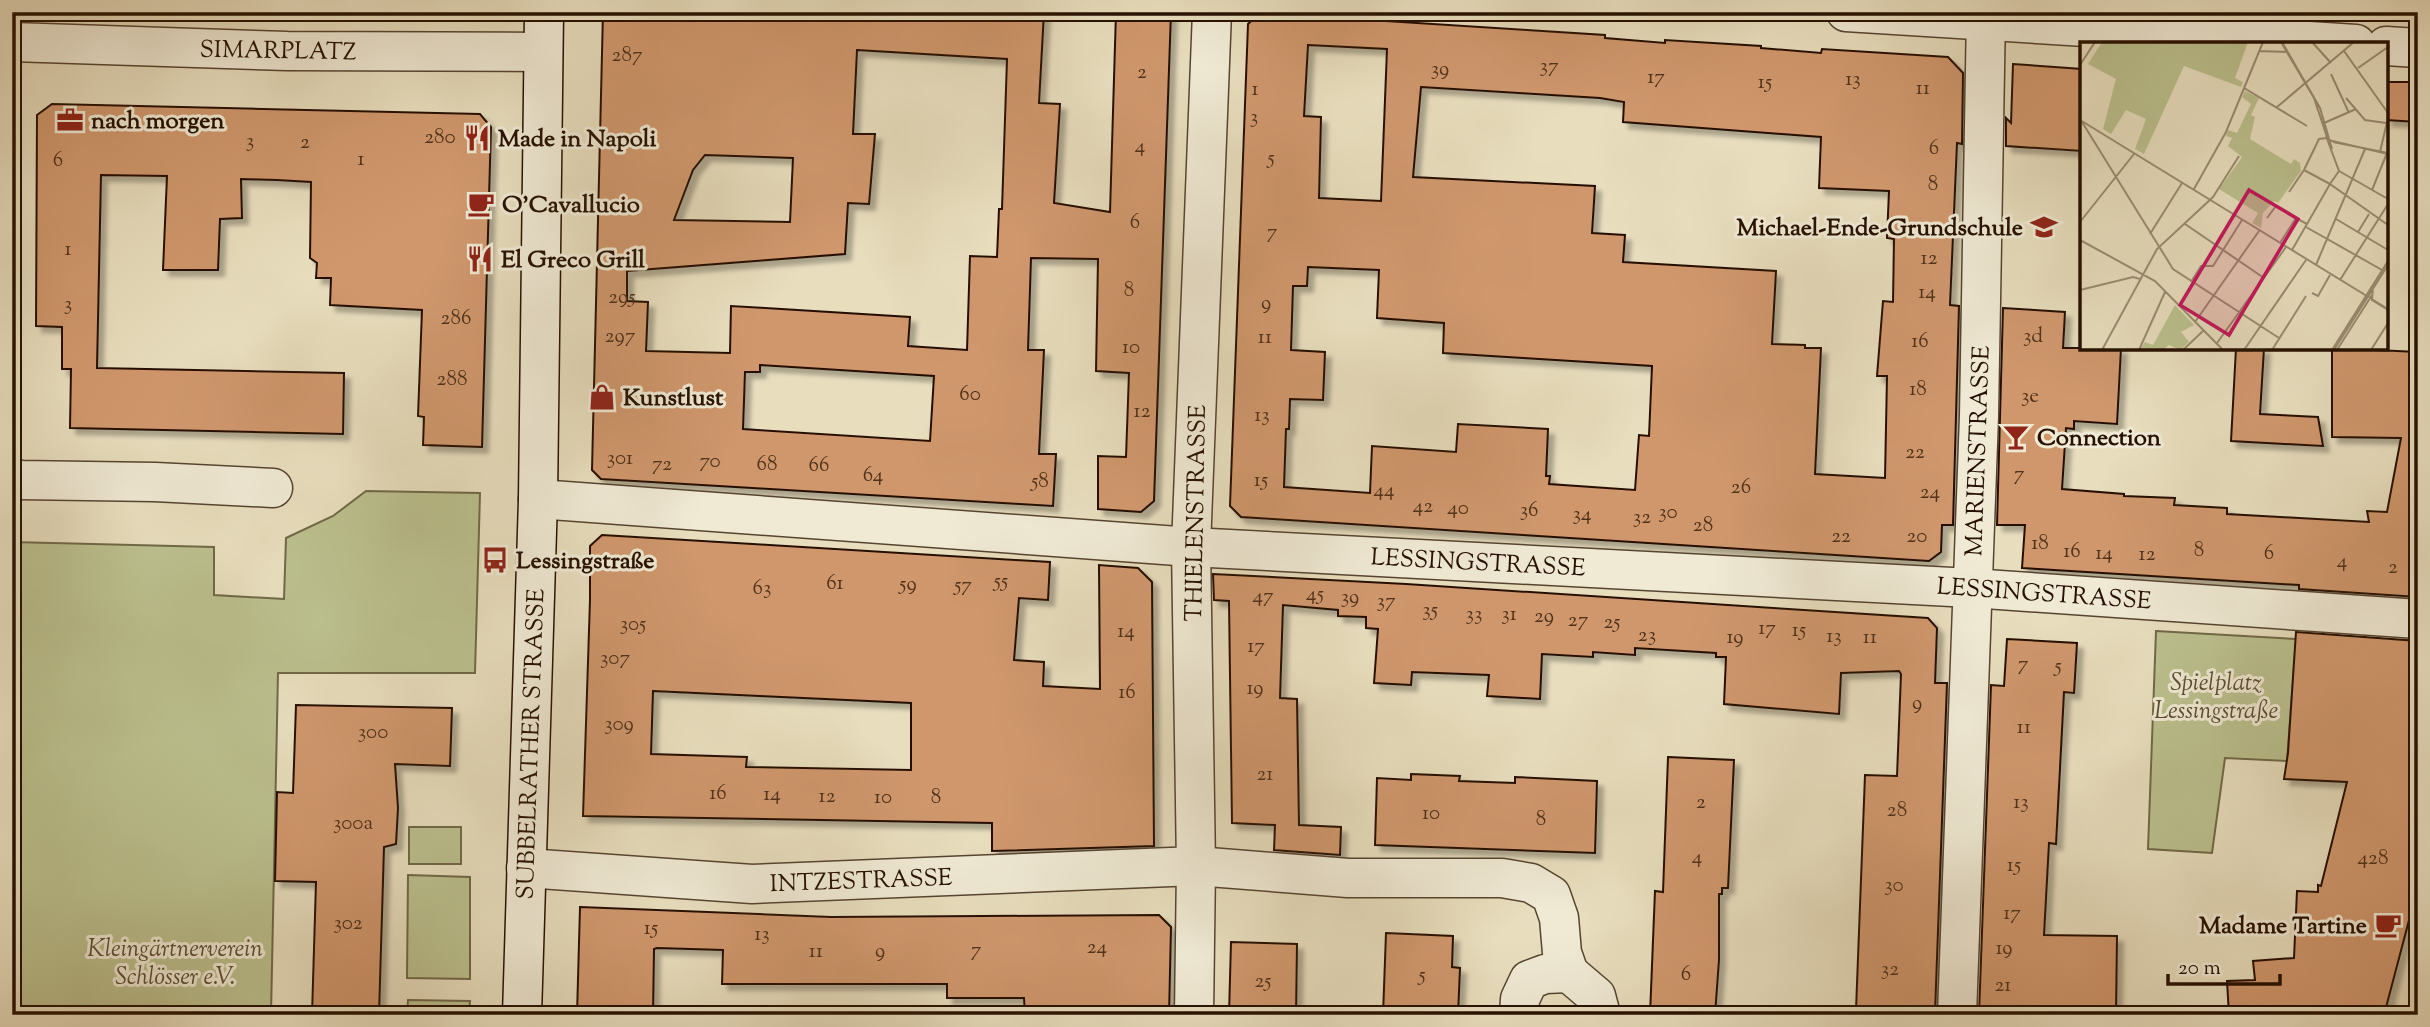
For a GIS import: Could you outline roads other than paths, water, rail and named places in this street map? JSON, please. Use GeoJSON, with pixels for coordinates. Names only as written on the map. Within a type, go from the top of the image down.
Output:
{"type":"FeatureCollection","features":[{"type":"Feature","properties":{"kind":"street","name":"SUBBELRATHER STRASSE"},"geometry":{"type":"LineString","coordinates":[[522,1015],[538,499],[544,12]]}},
{"type":"Feature","properties":{"kind":"street","name":"THIELENSTRASSE"},"geometry":{"type":"LineString","coordinates":[[1194,1015],[1196,866],[1191,547],[1212,12]]}},
{"type":"Feature","properties":{"kind":"street"},"geometry":{"type":"LineString","coordinates":[[1846,12],[1986,16],[2330,42]]}},
{"type":"Feature","properties":{"kind":"street","name":"MARIENSTRASSE"},"geometry":{"type":"LineString","coordinates":[[1957,1015],[1979,416],[1986,16]]}},
{"type":"Feature","properties":{"kind":"street","name":"SIMARPLATZ"},"geometry":{"type":"LineString","coordinates":[[12,42],[287,51],[543,52]]}},
{"type":"Feature","properties":{"kind":"street"},"geometry":{"type":"LineString","coordinates":[[2388,46],[2418,48]]}},
{"type":"Feature","properties":{"kind":"street"},"geometry":{"type":"LineString","coordinates":[[12,477],[19,480],[155,482],[273,488]]}},
{"type":"Feature","properties":{"kind":"street","name":"LESSINGSTRASSE"},"geometry":{"type":"LineString","coordinates":[[538,499],[1191,547],[1972,587],[2418,619]]}},
{"type":"Feature","properties":{"kind":"street","name":"INTZESTRASSE"},"geometry":{"type":"LineString","coordinates":[[526,868],[752,884],[1196,866],[1348,878],[1503,878],[1531,883],[1551,895],[1559,918],[1562,953],[1569,973]]}},
{"type":"Feature","properties":{"kind":"street"},"geometry":{"type":"LineString","coordinates":[[1519,1015],[1520,999],[1529,980],[1545,974],[1569,973],[1596,996],[1601,1015]]}},
{"type":"Feature","properties":{"kind":"place","name":"nach morgen"},"geometry":{"type":"Point","coordinates":[70,120]}},
{"type":"Feature","properties":{"kind":"place","name":"Made in Napoli"},"geometry":{"type":"Point","coordinates":[477,138]}},
{"type":"Feature","properties":{"kind":"place","name":"O'Cavallucio"},"geometry":{"type":"Point","coordinates":[481,204]}},
{"type":"Feature","properties":{"kind":"place","name":"Michael-Ende-Grundschule"},"geometry":{"type":"Point","coordinates":[2044,227]}},
{"type":"Feature","properties":{"kind":"place","name":"El Greco Grill"},"geometry":{"type":"Point","coordinates":[480,259]}},
{"type":"Feature","properties":{"kind":"place","name":"Kunstlust"},"geometry":{"type":"Point","coordinates":[602,397]}},
{"type":"Feature","properties":{"kind":"place","name":"Connection"},"geometry":{"type":"Point","coordinates":[2016,437]}},
{"type":"Feature","properties":{"kind":"place","name":"Lessingstraße"},"geometry":{"type":"Point","coordinates":[495,560]}},
{"type":"Feature","properties":{"kind":"place","name":"Madame Tartine"},"geometry":{"type":"Point","coordinates":[2388,925]}},
{"type":"Feature","properties":{"kind":"park label","name":"Spielplatz Lessingstraße"},"geometry":{"type":"Point","coordinates":[2216,696]}},
{"type":"Feature","properties":{"kind":"park label","name":"Kleingärtnerverein Schlösser e.V."},"geometry":{"type":"Point","coordinates":[175,962]}}]}
